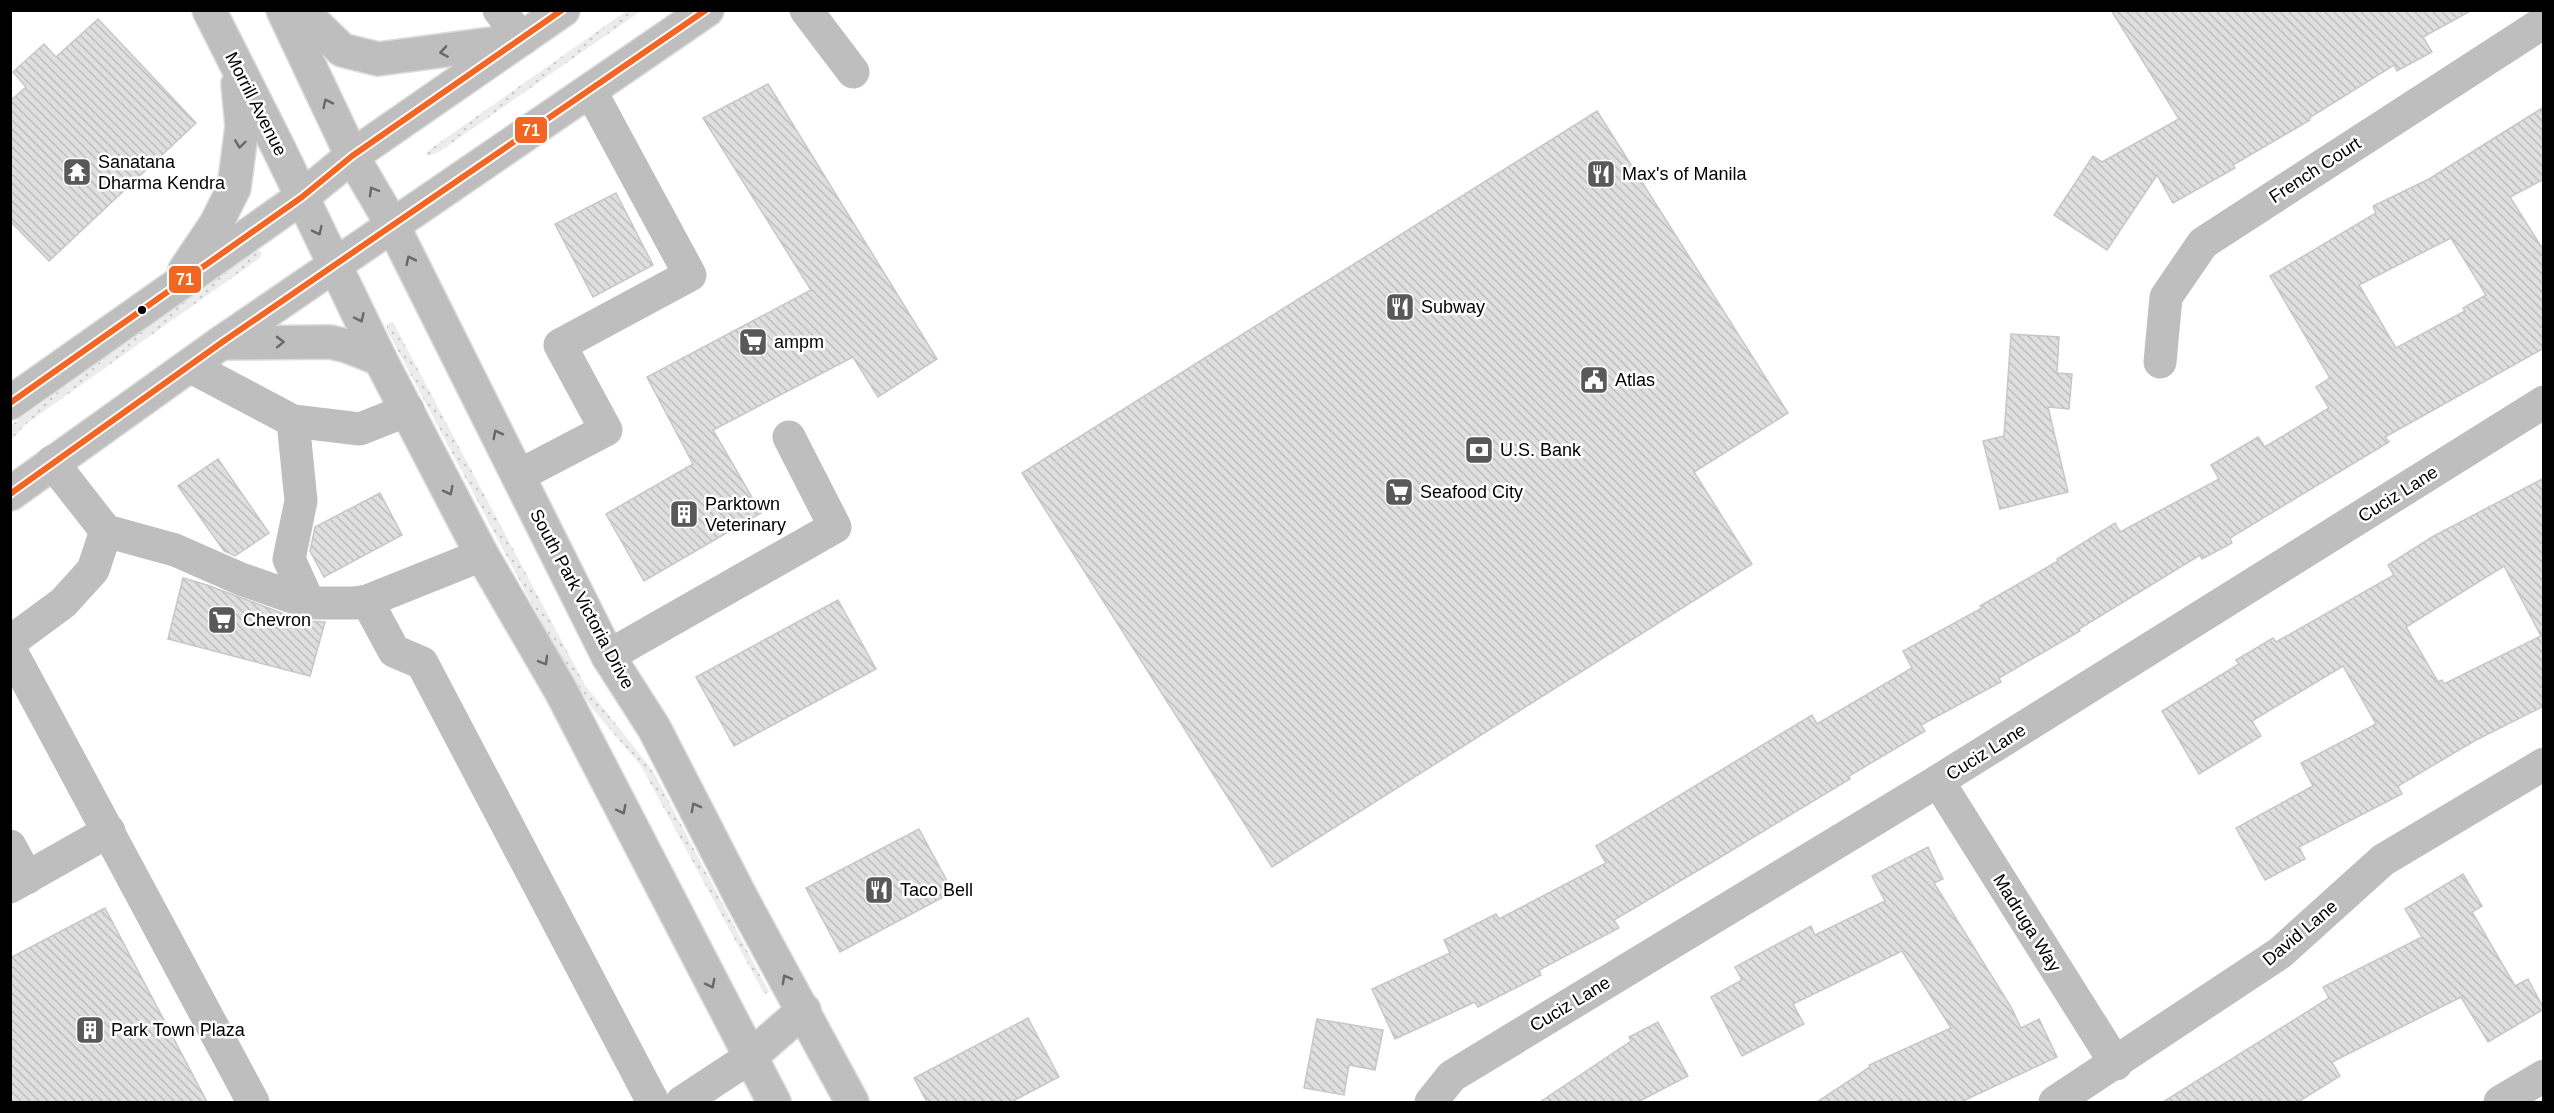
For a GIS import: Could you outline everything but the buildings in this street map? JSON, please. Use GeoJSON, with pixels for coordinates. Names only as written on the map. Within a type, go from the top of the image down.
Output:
{"type":"FeatureCollection","features":[{"type":"Feature","properties":{"kind":"main road","name":"Morrill Avenue"},"geometry":{"type":"LineString","coordinates":[[209,10],[302,197]]}},
{"type":"Feature","properties":{"kind":"main road"},"geometry":{"type":"LineString","coordinates":[[283,10],[352,156]]}},
{"type":"Feature","properties":{"kind":"main road"},"geometry":{"type":"LineString","coordinates":[[301,10],[342,50],[378,59],[522,39]]}},
{"type":"Feature","properties":{"kind":"main road"},"geometry":{"type":"LineString","coordinates":[[499,10],[522,39]]}},
{"type":"Feature","properties":{"kind":"main road"},"geometry":{"type":"LineString","coordinates":[[10,403],[302,197],[352,156],[563,10]]}},
{"type":"Feature","properties":{"kind":"main road"},"geometry":{"type":"LineString","coordinates":[[10,494],[221,343],[707,10]]}},
{"type":"Feature","properties":{"kind":"main road"},"geometry":{"type":"LineString","coordinates":[[806,10],[853,72]]}},
{"type":"Feature","properties":{"kind":"main road","name":"French Court"},"geometry":{"type":"LineString","coordinates":[[2160,362],[2166,297],[2203,243],[2541,20]]}},
{"type":"Feature","properties":{"kind":"main road"},"geometry":{"type":"LineString","coordinates":[[173,287],[216,224],[234,188],[242,126],[236,65]]}},
{"type":"Feature","properties":{"kind":"main road"},"geometry":{"type":"LineString","coordinates":[[518,476],[606,430],[560,345],[690,276],[590,90]]}},
{"type":"Feature","properties":{"kind":"main road","name":"South Park Victoria Drive"},"geometry":{"type":"LineString","coordinates":[[352,156],[393,226],[608,656],[654,728],[743,901],[852,1102]]}},
{"type":"Feature","properties":{"kind":"main road"},"geometry":{"type":"LineString","coordinates":[[302,197],[380,359],[482,555],[561,691],[749,1058],[774,1102]]}},
{"type":"Feature","properties":{"kind":"main road"},"geometry":{"type":"LineString","coordinates":[[221,343],[330,342],[380,359]]}},
{"type":"Feature","properties":{"kind":"main road"},"geometry":{"type":"LineString","coordinates":[[189,366],[292,421],[360,429],[408,410]]}},
{"type":"Feature","properties":{"kind":"main road","name":"Cuciz Lane"},"geometry":{"type":"LineString","coordinates":[[1431,1102],[1452,1076],[1938,782],[2544,402]]}},
{"type":"Feature","properties":{"kind":"main road"},"geometry":{"type":"LineString","coordinates":[[292,421],[301,501],[289,559],[309,603]]}},
{"type":"Feature","properties":{"kind":"main road"},"geometry":{"type":"LineString","coordinates":[[608,656],[835,526],[789,437]]}},
{"type":"Feature","properties":{"kind":"main road"},"geometry":{"type":"LineString","coordinates":[[52,462],[106,531],[175,550],[241,579],[309,603],[367,601],[482,555]]}},
{"type":"Feature","properties":{"kind":"main road"},"geometry":{"type":"LineString","coordinates":[[106,531],[93,570],[13,656],[253,1102]]}},
{"type":"Feature","properties":{"kind":"main road"},"geometry":{"type":"LineString","coordinates":[[367,601],[394,651],[422,663],[653,1102]]}},
{"type":"Feature","properties":{"kind":"main road","name":"David Lane"},"geometry":{"type":"LineString","coordinates":[[2055,1102],[2116,1064],[2280,953],[2383,860],[2544,764]]}},
{"type":"Feature","properties":{"kind":"main road","name":"Madruga Way"},"geometry":{"type":"LineString","coordinates":[[1938,782],[2116,1064]]}},
{"type":"Feature","properties":{"kind":"main road"},"geometry":{"type":"LineString","coordinates":[[10,846],[19,883],[109,831]]}},
{"type":"Feature","properties":{"kind":"main road"},"geometry":{"type":"LineString","coordinates":[[682,1102],[749,1058],[804,1010]]}},
{"type":"Feature","properties":{"kind":"main road"},"geometry":{"type":"LineString","coordinates":[[2500,1102],[2544,1076]]}},
{"type":"Feature","properties":{"kind":"shaded area"},"geometry":{"type":"Polygon","coordinates":[[[626,11],[641,11],[439,152],[428,156],[426,154],[429,150],[626,11]]]}},
{"type":"Feature","properties":{"kind":"shaded area"},"geometry":{"type":"Polygon","coordinates":[[[257,250],[262,253],[260,258],[26,424],[11,440],[11,425],[257,250]]]}},
{"type":"Feature","properties":{"kind":"shaded area"},"geometry":{"type":"Polygon","coordinates":[[[393,322],[585,685],[653,771],[769,992],[766,994],[641,766],[592,708],[570,676],[387,330],[387,324],[393,322]]]}},
{"type":"Feature","properties":{"kind":"transit line","name":"71"},"geometry":{"type":"LineString","coordinates":[[10,403],[302,197],[352,156],[562,10]]}},
{"type":"Feature","properties":{"kind":"transit line","name":"71"},"geometry":{"type":"LineString","coordinates":[[10,494],[221,343],[706,10]]}},
{"type":"Feature","properties":{"kind":"place","name":"Sanatana Dharma Kendra"},"geometry":{"type":"Point","coordinates":[77,172]}},
{"type":"Feature","properties":{"kind":"place","name":"Max's of Manila"},"geometry":{"type":"Point","coordinates":[1601,174]}},
{"type":"Feature","properties":{"kind":"place","name":"Subway"},"geometry":{"type":"Point","coordinates":[1400,307]}},
{"type":"Feature","properties":{"kind":"place","name":"ampm"},"geometry":{"type":"Point","coordinates":[753,342]}},
{"type":"Feature","properties":{"kind":"place","name":"Atlas"},"geometry":{"type":"Point","coordinates":[1594,380]}},
{"type":"Feature","properties":{"kind":"place","name":"U.S. Bank"},"geometry":{"type":"Point","coordinates":[1479,450]}},
{"type":"Feature","properties":{"kind":"place","name":"Seafood City"},"geometry":{"type":"Point","coordinates":[1399,492]}},
{"type":"Feature","properties":{"kind":"place","name":"Parktown Veterinary"},"geometry":{"type":"Point","coordinates":[684,514]}},
{"type":"Feature","properties":{"kind":"place","name":"Chevron"},"geometry":{"type":"Point","coordinates":[222,620]}},
{"type":"Feature","properties":{"kind":"place","name":"Taco Bell"},"geometry":{"type":"Point","coordinates":[879,890]}},
{"type":"Feature","properties":{"kind":"place","name":"Park Town Plaza"},"geometry":{"type":"Point","coordinates":[90,1030]}}]}
